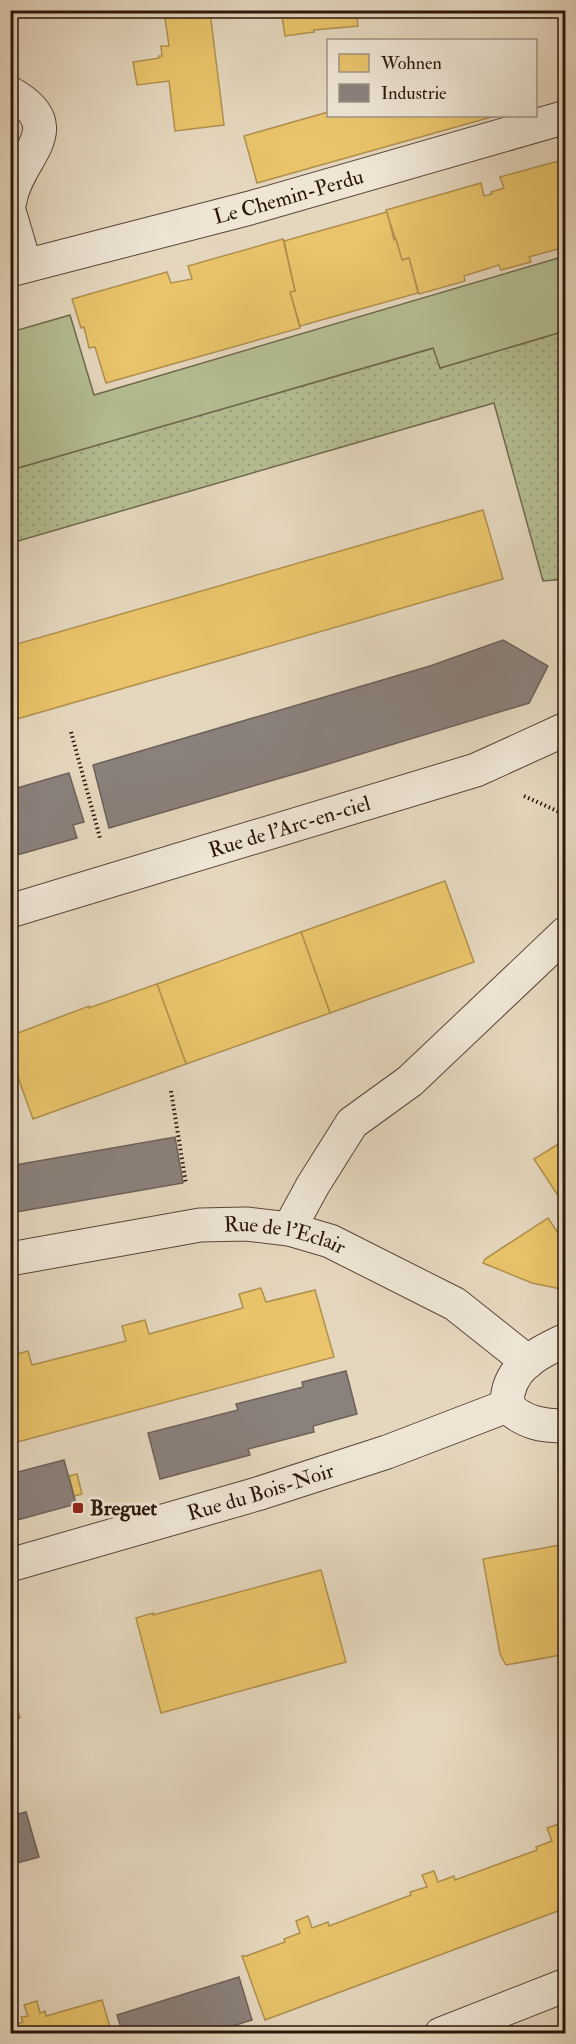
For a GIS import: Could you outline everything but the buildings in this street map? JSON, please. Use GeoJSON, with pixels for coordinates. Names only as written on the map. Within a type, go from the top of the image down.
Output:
{"type":"FeatureCollection","features":[{"type":"Feature","properties":{"kind":"street"},"geometry":{"type":"LineString","coordinates":[[10,93],[26,101],[36,113],[40,124],[37,140],[12,189],[10,201]]}},
{"type":"Feature","properties":{"kind":"street","name":"Le Chemin-Perdu"},"geometry":{"type":"LineString","coordinates":[[18,268],[250,208],[566,117]]}},
{"type":"Feature","properties":{"kind":"street"},"geometry":{"type":"LineString","coordinates":[[10,214],[18,268]]}},
{"type":"Feature","properties":{"kind":"street","name":"Rue de l'Arc-en-ciel"},"geometry":{"type":"LineString","coordinates":[[10,911],[476,770],[566,729]]}},
{"type":"Feature","properties":{"kind":"street"},"geometry":{"type":"LineString","coordinates":[[289,1228],[309,1191],[352,1123],[410,1081],[566,933]]}},
{"type":"Feature","properties":{"kind":"street","name":"Rue de l'Eclair"},"geometry":{"type":"LineString","coordinates":[[10,1259],[200,1226],[246,1224],[289,1228],[330,1241],[455,1304],[528,1362]]}},
{"type":"Feature","properties":{"kind":"street"},"geometry":{"type":"LineString","coordinates":[[566,1340],[519,1368],[510,1381],[506,1396],[507,1406],[515,1415],[526,1421],[543,1426],[566,1426]]}},
{"type":"Feature","properties":{"kind":"street","name":"Rue du Bois-Noir"},"geometry":{"type":"LineString","coordinates":[[10,1565],[257,1494],[387,1452],[507,1406]]}},
{"type":"Feature","properties":{"kind":"street"},"geometry":{"type":"LineString","coordinates":[[441,2034],[566,1985]]}},
{"type":"Feature","properties":{"kind":"path"},"geometry":{"type":"LineString","coordinates":[[71,732],[98,832]]}},
{"type":"Feature","properties":{"kind":"path"},"geometry":{"type":"LineString","coordinates":[[534,802],[566,815]]}},
{"type":"Feature","properties":{"kind":"path"},"geometry":{"type":"LineString","coordinates":[[171,1091],[186,1183]]}},
{"type":"Feature","properties":{"kind":"green space"},"geometry":{"type":"Polygon","coordinates":[[[565,256],[565,331],[440,368],[433,348],[11,470],[10,420],[13,419],[10,411],[11,332],[70,315],[94,395],[565,256]]]}},
{"type":"Feature","properties":{"kind":"green space"},"geometry":{"type":"Polygon","coordinates":[[[565,331],[565,579],[543,581],[494,403],[11,543],[11,470],[434,348],[440,368],[565,331]]]}},
{"type":"Feature","properties":{"kind":"place","name":"Breguet"},"geometry":{"type":"Point","coordinates":[78,1508]}}]}
